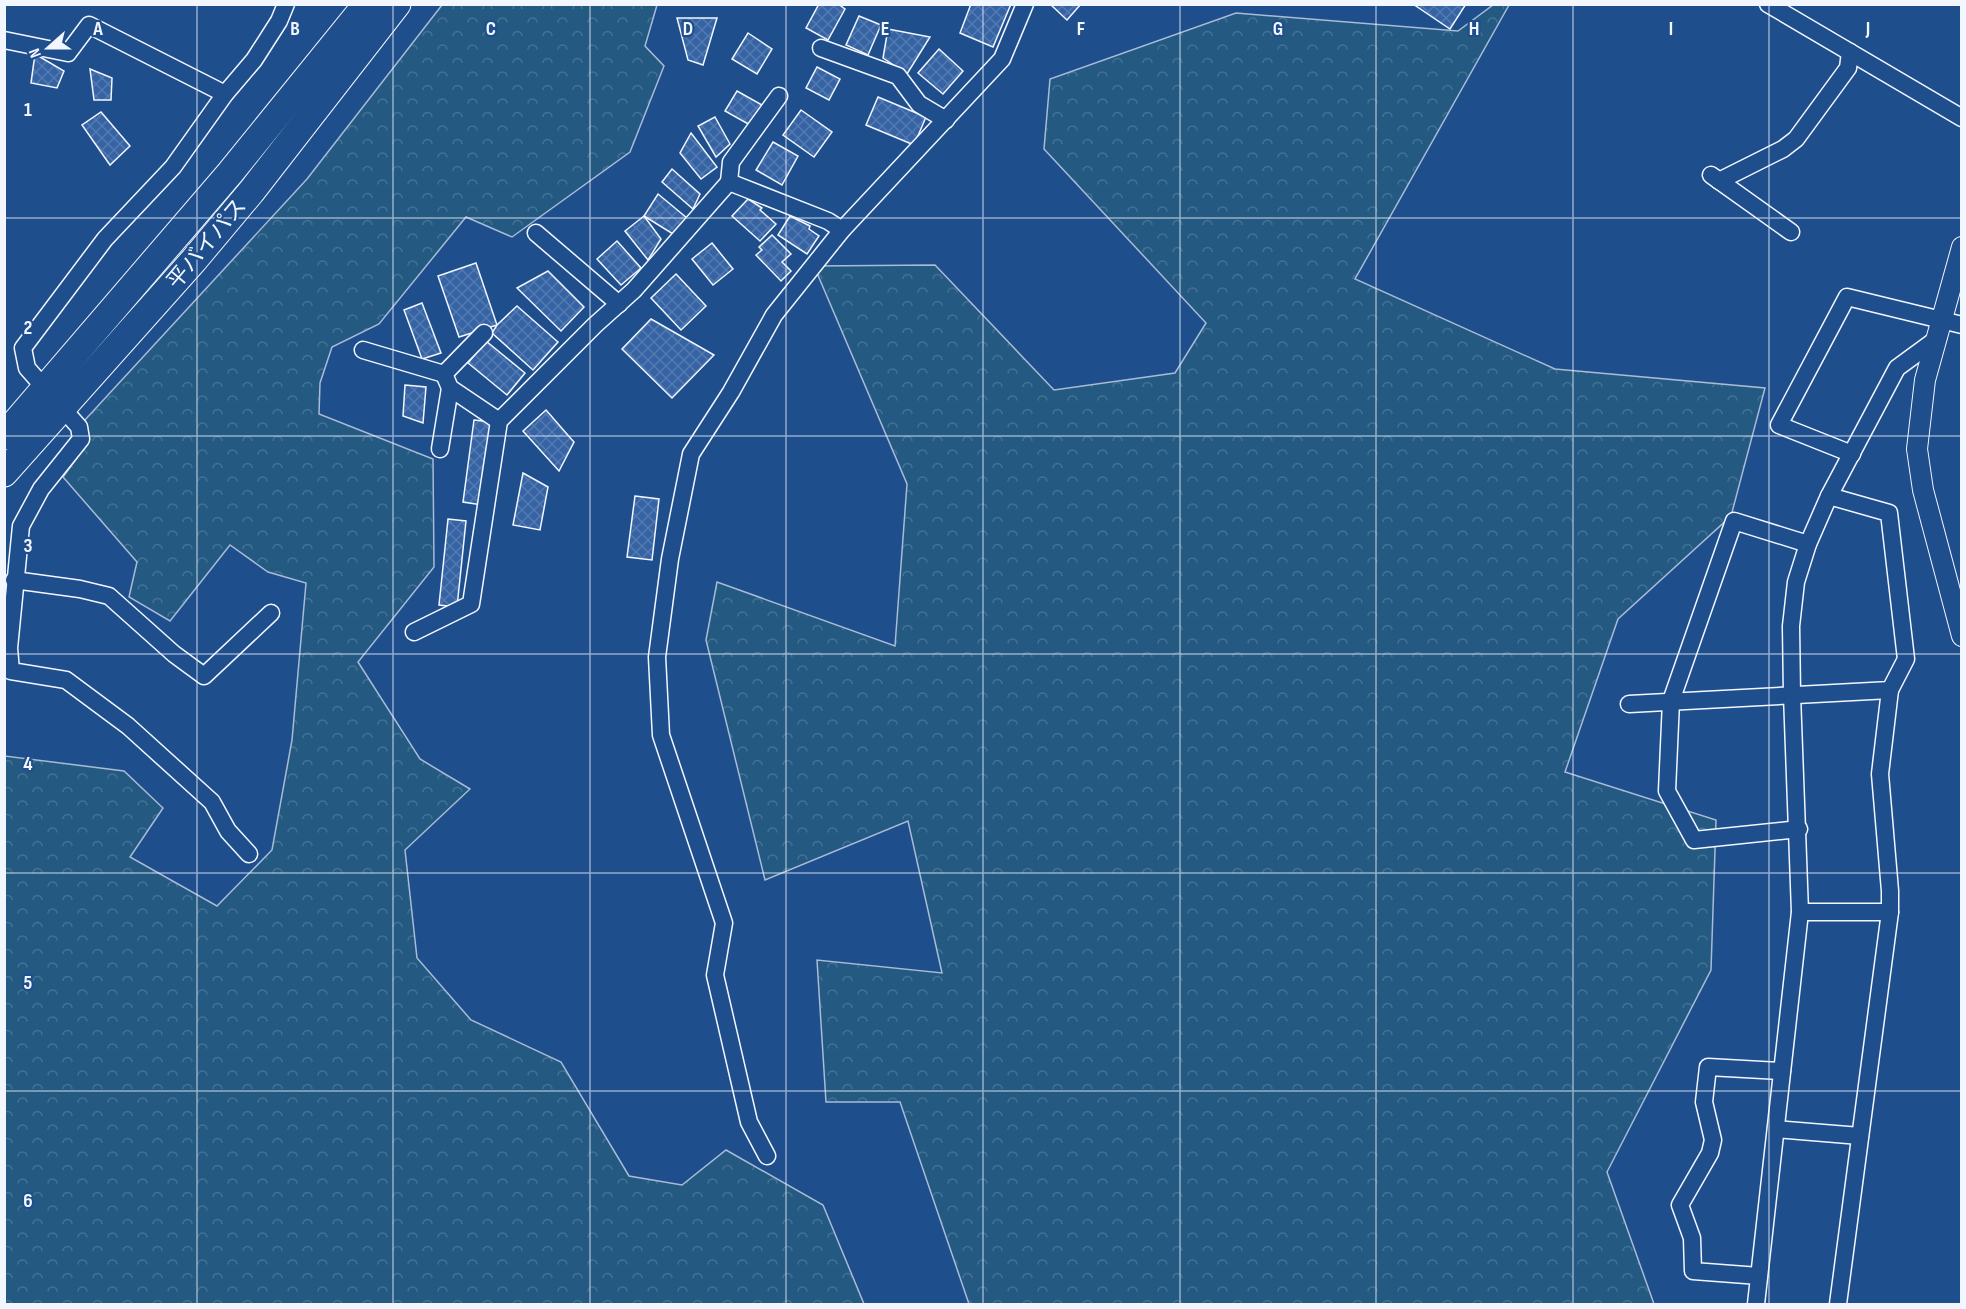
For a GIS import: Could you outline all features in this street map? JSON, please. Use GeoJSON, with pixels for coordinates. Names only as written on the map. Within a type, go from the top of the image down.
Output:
{"type":"FeatureCollection","features":[{"type":"Feature","properties":{"kind":"highway","name":"平バイパス"},"geometry":{"type":"LineString","coordinates":[[4,436],[230,173],[367,4]]}},
{"type":"Feature","properties":{"kind":"highway","name":"平バイパス"},"geometry":{"type":"LineString","coordinates":[[4,472],[62,409],[251,192],[397,4]]}},
{"type":"Feature","properties":{"kind":"street"},"geometry":{"type":"LineString","coordinates":[[249,854],[228,831],[212,802],[128,726],[66,680],[11,671],[9,648],[21,526],[41,489],[81,439],[79,427],[27,368],[23,348],[105,239],[173,167],[225,94],[254,60],[279,21],[286,4]]}},
{"type":"Feature","properties":{"kind":"street"},"geometry":{"type":"LineString","coordinates":[[767,1156],[749,1122],[715,975],[724,923],[662,735],[657,657],[670,559],[691,454],[731,393],[774,315],[842,230],[1002,59],[1025,4]]}},
{"type":"Feature","properties":{"kind":"street"},"geometry":{"type":"LineString","coordinates":[[1768,4],[1962,118]]}},
{"type":"Feature","properties":{"kind":"street"},"geometry":{"type":"LineString","coordinates":[[4,40],[68,52],[89,25],[225,94]]}},
{"type":"Feature","properties":{"kind":"street"},"geometry":{"type":"LineString","coordinates":[[821,48],[898,76],[918,105],[946,120]]}},
{"type":"Feature","properties":{"kind":"street"},"geometry":{"type":"LineString","coordinates":[[1791,232],[1715,178],[1783,149],[1796,140],[1848,68],[1850,52]]}},
{"type":"Feature","properties":{"kind":"street"},"geometry":{"type":"LineString","coordinates":[[414,632],[471,604],[499,421],[634,290],[729,182],[731,162],[779,96]]}},
{"type":"Feature","properties":{"kind":"street"},"geometry":{"type":"LineString","coordinates":[[729,182],[828,221],[842,230]]}},
{"type":"Feature","properties":{"kind":"street"},"geometry":{"type":"LineString","coordinates":[[536,233],[619,304]]}},
{"type":"Feature","properties":{"kind":"street"},"geometry":{"type":"LineString","coordinates":[[1756,1305],[1800,912],[1791,626],[1796,582],[1808,544],[1830,496],[1897,368],[1938,338],[1953,322],[1962,247]]}},
{"type":"Feature","properties":{"kind":"street"},"geometry":{"type":"LineString","coordinates":[[1852,454],[1779,425],[1847,297],[1953,322]]}},
{"type":"Feature","properties":{"kind":"street"},"geometry":{"type":"LineString","coordinates":[[440,449],[447,381],[484,333]]}},
{"type":"Feature","properties":{"kind":"street"},"geometry":{"type":"LineString","coordinates":[[1938,338],[1925,380],[1917,448],[1923,490],[1962,636]]}},
{"type":"Feature","properties":{"kind":"street"},"geometry":{"type":"LineString","coordinates":[[363,350],[447,381],[499,421]]}},
{"type":"Feature","properties":{"kind":"street"},"geometry":{"type":"LineString","coordinates":[[1830,496],[1888,513],[1906,659],[1890,690],[1880,774],[1890,912],[1838,1305]]}},
{"type":"Feature","properties":{"kind":"street"},"geometry":{"type":"LineString","coordinates":[[1798,829],[1694,840],[1667,791],[1671,701],[1734,521],[1808,544]]}},
{"type":"Feature","properties":{"kind":"street"},"geometry":{"type":"LineString","coordinates":[[14,580],[80,589],[109,596],[204,676],[271,613]]}},
{"type":"Feature","properties":{"kind":"street"},"geometry":{"type":"LineString","coordinates":[[1629,704],[1890,690]]}},
{"type":"Feature","properties":{"kind":"street"},"geometry":{"type":"LineString","coordinates":[[1800,912],[1890,912]]}},
{"type":"Feature","properties":{"kind":"street"},"geometry":{"type":"LineString","coordinates":[[1759,1276],[1693,1271],[1692,1238],[1680,1205],[1710,1153],[1713,1140],[1704,1102],[1708,1067],[1782,1071]]}},
{"type":"Feature","properties":{"kind":"street"},"geometry":{"type":"LineString","coordinates":[[1776,1130],[1860,1136]]}},
{"type":"Feature","properties":{"kind":"green space"},"geometry":{"type":"Polygon","coordinates":[[[442,5],[657,5],[645,46],[664,66],[630,152],[512,237],[466,217],[379,324],[332,347],[320,383],[319,414],[433,459],[434,567],[358,662],[420,759],[470,789],[405,850],[417,958],[471,1020],[561,1062],[629,1176],[682,1185],[726,1150],[823,1205],[864,1304],[5,1304],[5,756],[124,771],[163,808],[130,857],[217,906],[272,850],[292,740],[306,583],[268,572],[230,545],[170,621],[129,597],[137,562],[63,477],[87,444],[84,421],[307,179],[442,5]]]}},
{"type":"Feature","properties":{"kind":"green space"},"geometry":{"type":"Polygon","coordinates":[[[1493,5],[1509,5],[1355,279],[1555,369],[1765,388],[1731,516],[1618,619],[1565,772],[1716,820],[1711,970],[1607,1172],[1654,1304],[969,1304],[900,1102],[826,1102],[817,960],[942,973],[908,821],[765,880],[706,640],[717,582],[895,646],[907,484],[814,266],[935,265],[1054,390],[1175,373],[1206,323],[1044,149],[1050,79],[1236,13],[1458,31],[1493,5]]]}},
{"type":"Feature","properties":{"kind":"building"},"geometry":{"type":"Polygon","coordinates":[[[819,4],[838,4],[845,9],[828,40],[806,28],[819,4]]]}},
{"type":"Feature","properties":{"kind":"building"},"geometry":{"type":"Polygon","coordinates":[[[971,4],[1011,4],[993,47],[960,33],[971,4]]]}},
{"type":"Feature","properties":{"kind":"building"},"geometry":{"type":"Polygon","coordinates":[[[1050,4],[1081,4],[1067,20],[1050,4]]]}},
{"type":"Feature","properties":{"kind":"building"},"geometry":{"type":"Polygon","coordinates":[[[1413,4],[1466,4],[1450,29],[1413,4]]]}},
{"type":"Feature","properties":{"kind":"building"},"geometry":{"type":"Polygon","coordinates":[[[859,16],[881,25],[868,55],[846,45],[859,16]]]}},
{"type":"Feature","properties":{"kind":"building"},"geometry":{"type":"Polygon","coordinates":[[[677,18],[717,18],[703,65],[688,60],[677,18]]]}},
{"type":"Feature","properties":{"kind":"building"},"geometry":{"type":"Polygon","coordinates":[[[888,29],[930,37],[907,74],[883,58],[888,29]]]}},
{"type":"Feature","properties":{"kind":"building"},"geometry":{"type":"Polygon","coordinates":[[[748,33],[772,49],[757,74],[732,59],[748,33]]]}},
{"type":"Feature","properties":{"kind":"building"},"geometry":{"type":"Polygon","coordinates":[[[939,49],[963,71],[943,94],[918,73],[939,49]]]}},
{"type":"Feature","properties":{"kind":"building"},"geometry":{"type":"Polygon","coordinates":[[[35,54],[64,71],[57,88],[31,83],[35,54]]]}},
{"type":"Feature","properties":{"kind":"building"},"geometry":{"type":"Polygon","coordinates":[[[817,67],[840,79],[829,100],[806,88],[817,67]]]}},
{"type":"Feature","properties":{"kind":"building"},"geometry":{"type":"Polygon","coordinates":[[[90,69],[112,78],[111,100],[94,100],[90,69]]]}},
{"type":"Feature","properties":{"kind":"building"},"geometry":{"type":"Polygon","coordinates":[[[737,91],[762,105],[750,125],[725,111],[737,91]]]}},
{"type":"Feature","properties":{"kind":"building"},"geometry":{"type":"Polygon","coordinates":[[[878,97],[926,117],[914,145],[866,125],[878,97]]]}},
{"type":"Feature","properties":{"kind":"building"},"geometry":{"type":"Polygon","coordinates":[[[801,110],[832,132],[814,157],[783,135],[801,110]]]}},
{"type":"Feature","properties":{"kind":"building"},"geometry":{"type":"Polygon","coordinates":[[[101,112],[130,146],[110,165],[82,125],[101,112]]]}},
{"type":"Feature","properties":{"kind":"building"},"geometry":{"type":"Polygon","coordinates":[[[715,117],[730,144],[716,157],[698,126],[715,117]]]}},
{"type":"Feature","properties":{"kind":"building"},"geometry":{"type":"Polygon","coordinates":[[[691,133],[717,167],[701,179],[680,153],[691,133]]]}},
{"type":"Feature","properties":{"kind":"building"},"geometry":{"type":"Polygon","coordinates":[[[773,142],[798,156],[782,185],[756,170],[773,142]]]}},
{"type":"Feature","properties":{"kind":"building"},"geometry":{"type":"Polygon","coordinates":[[[672,169],[700,194],[693,209],[662,182],[672,169]]]}},
{"type":"Feature","properties":{"kind":"building"},"geometry":{"type":"Polygon","coordinates":[[[658,194],[687,218],[673,234],[644,216],[658,194]]]}},
{"type":"Feature","properties":{"kind":"building"},"geometry":{"type":"Polygon","coordinates":[[[748,199],[762,208],[760,210],[776,224],[760,241],[732,216],[748,199]]]}},
{"type":"Feature","properties":{"kind":"building"},"geometry":{"type":"Polygon","coordinates":[[[644,216],[661,239],[648,260],[625,231],[644,216]]]}},
{"type":"Feature","properties":{"kind":"building"},"geometry":{"type":"Polygon","coordinates":[[[790,216],[810,226],[809,229],[819,236],[807,254],[778,235],[790,216]]]}},
{"type":"Feature","properties":{"kind":"building"},"geometry":{"type":"Polygon","coordinates":[[[772,235],[791,254],[782,262],[791,271],[781,281],[756,255],[762,250],[759,247],[772,235]]]}},
{"type":"Feature","properties":{"kind":"building"},"geometry":{"type":"Polygon","coordinates":[[[617,241],[641,268],[621,285],[597,259],[617,241]]]}},
{"type":"Feature","properties":{"kind":"building"},"geometry":{"type":"Polygon","coordinates":[[[712,243],[733,269],[713,285],[692,259],[712,243]]]}},
{"type":"Feature","properties":{"kind":"building"},"geometry":{"type":"Polygon","coordinates":[[[476,263],[497,325],[459,337],[438,276],[476,263]]]}},
{"type":"Feature","properties":{"kind":"building"},"geometry":{"type":"Polygon","coordinates":[[[548,271],[584,307],[561,331],[517,288],[548,271]]]}},
{"type":"Feature","properties":{"kind":"building"},"geometry":{"type":"Polygon","coordinates":[[[676,274],[706,306],[681,330],[651,298],[676,274]]]}},
{"type":"Feature","properties":{"kind":"building"},"geometry":{"type":"Polygon","coordinates":[[[422,303],[441,353],[422,359],[404,310],[422,303]]]}},
{"type":"Feature","properties":{"kind":"building"},"geometry":{"type":"Polygon","coordinates":[[[517,306],[558,342],[533,370],[492,333],[517,306]]]}},
{"type":"Feature","properties":{"kind":"building"},"geometry":{"type":"Polygon","coordinates":[[[651,319],[714,355],[672,398],[622,349],[651,319]]]}},
{"type":"Feature","properties":{"kind":"building"},"geometry":{"type":"Polygon","coordinates":[[[486,341],[525,373],[507,395],[468,363],[486,341]]]}},
{"type":"Feature","properties":{"kind":"building"},"geometry":{"type":"Polygon","coordinates":[[[405,385],[426,387],[423,423],[403,416],[405,385]]]}},
{"type":"Feature","properties":{"kind":"building"},"geometry":{"type":"Polygon","coordinates":[[[546,410],[574,442],[559,471],[523,431],[546,410]]]}},
{"type":"Feature","properties":{"kind":"building"},"geometry":{"type":"Polygon","coordinates":[[[474,420],[492,422],[482,505],[463,502],[474,420]]]}},
{"type":"Feature","properties":{"kind":"building"},"geometry":{"type":"Polygon","coordinates":[[[523,473],[548,487],[540,530],[513,525],[523,473]]]}},
{"type":"Feature","properties":{"kind":"building"},"geometry":{"type":"Polygon","coordinates":[[[635,496],[659,499],[652,560],[627,557],[635,496]]]}},
{"type":"Feature","properties":{"kind":"building"},"geometry":{"type":"Polygon","coordinates":[[[448,519],[466,521],[457,607],[439,605],[448,519]]]}}]}
